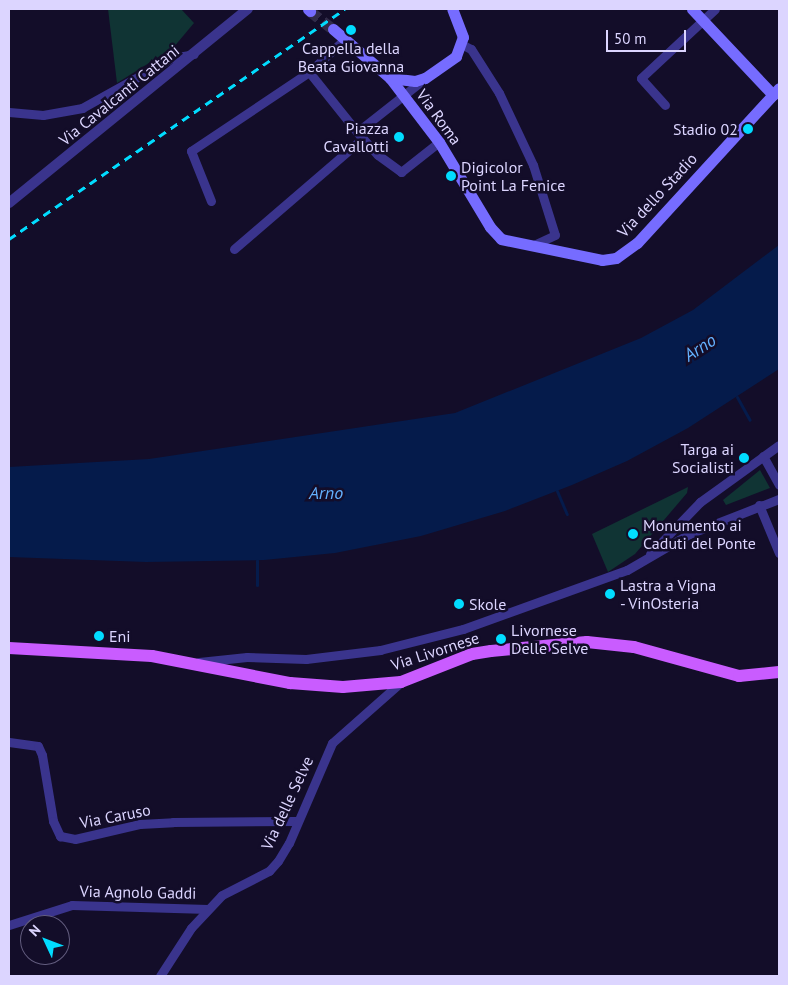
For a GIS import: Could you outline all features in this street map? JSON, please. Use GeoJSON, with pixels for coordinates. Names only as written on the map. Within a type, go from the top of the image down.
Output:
{"type":"FeatureCollection","features":[{"type":"Feature","properties":{"kind":"main road"},"geometry":{"type":"LineString","coordinates":[[692,9],[702,21],[776,91]]}},
{"type":"Feature","properties":{"kind":"main road"},"geometry":{"type":"LineString","coordinates":[[390,78],[415,81],[425,78],[453,58],[462,44],[461,30],[452,10]]}},
{"type":"Feature","properties":{"kind":"main road","name":"Via Roma"},"geometry":{"type":"LineString","coordinates":[[334,30],[390,78],[439,142],[490,227],[501,239]]}},
{"type":"Feature","properties":{"kind":"main road","name":"Via dello Stadio"},"geometry":{"type":"LineString","coordinates":[[501,239],[602,260],[624,254],[776,91]]}},
{"type":"Feature","properties":{"kind":"main road","name":"Via Livornese"},"geometry":{"type":"LineString","coordinates":[[9,648],[152,656],[290,683],[343,686],[401,682],[472,654],[587,642],[634,647],[739,676],[779,672]]}},
{"type":"Feature","properties":{"kind":"street","name":"Via Cavalcanti Cattani"},"geometry":{"type":"LineString","coordinates":[[9,203],[248,9]]}},
{"type":"Feature","properties":{"kind":"street"},"geometry":{"type":"LineString","coordinates":[[665,105],[641,78],[716,9]]}},
{"type":"Feature","properties":{"kind":"street"},"geometry":{"type":"LineString","coordinates":[[211,201],[191,151],[309,72],[345,39]]}},
{"type":"Feature","properties":{"kind":"street"},"geometry":{"type":"LineString","coordinates":[[462,44],[471,49],[499,93],[533,165],[555,235],[534,245]]}},
{"type":"Feature","properties":{"kind":"street"},"geometry":{"type":"LineString","coordinates":[[9,112],[43,115],[82,108],[172,58],[194,54]]}},
{"type":"Feature","properties":{"kind":"street"},"geometry":{"type":"LineString","coordinates":[[309,72],[378,155],[401,172],[439,142]]}},
{"type":"Feature","properties":{"kind":"street"},"geometry":{"type":"LineString","coordinates":[[234,249],[360,134],[425,78]]}},
{"type":"Feature","properties":{"kind":"street"},"geometry":{"type":"LineString","coordinates":[[643,562],[700,502],[779,445]]}},
{"type":"Feature","properties":{"kind":"street"},"geometry":{"type":"LineString","coordinates":[[763,456],[779,485]]}},
{"type":"Feature","properties":{"kind":"street"},"geometry":{"type":"LineString","coordinates":[[192,663],[247,657],[306,659],[380,650],[491,620],[643,562],[689,534],[759,505],[779,499]]}},
{"type":"Feature","properties":{"kind":"street"},"geometry":{"type":"LineString","coordinates":[[759,505],[779,552]]}},
{"type":"Feature","properties":{"kind":"street","name":"Via delle Selve"},"geometry":{"type":"LineString","coordinates":[[160,976],[191,928],[208,909],[233,888],[269,871],[289,843],[332,743],[401,682]]}},
{"type":"Feature","properties":{"kind":"street","name":"Via Caruso"},"geometry":{"type":"LineString","coordinates":[[9,742],[28,743],[40,751],[53,821],[60,836],[74,839],[140,824],[297,821]]}},
{"type":"Feature","properties":{"kind":"street","name":"Via Agnolo Gaddi"},"geometry":{"type":"LineString","coordinates":[[9,925],[72,905],[208,909]]}},
{"type":"Feature","properties":{"kind":"green space"},"geometry":{"type":"Polygon","coordinates":[[[108,9],[181,9],[194,23],[173,48],[117,83],[108,9]]]}},
{"type":"Feature","properties":{"kind":"green space"},"geometry":{"type":"Polygon","coordinates":[[[760,470],[770,488],[726,505],[723,500],[760,470]]]}},
{"type":"Feature","properties":{"kind":"green space"},"geometry":{"type":"Polygon","coordinates":[[[688,487],[687,493],[635,554],[608,572],[592,534],[688,487]]]}},
{"type":"Feature","properties":{"kind":"water","name":"Arno"},"geometry":{"type":"Polygon","coordinates":[[[779,245],[779,369],[688,428],[627,461],[572,485],[505,511],[421,536],[335,553],[264,560],[146,562],[9,557],[9,467],[149,459],[455,413],[641,338],[693,310],[779,245]]]}},
{"type":"Feature","properties":{"kind":"waterway"},"geometry":{"type":"LineString","coordinates":[[737,397],[750,420]]}},
{"type":"Feature","properties":{"kind":"waterway"},"geometry":{"type":"LineString","coordinates":[[557,491],[567,514]]}},
{"type":"Feature","properties":{"kind":"waterway"},"geometry":{"type":"LineString","coordinates":[[257,560],[257,585]]}},
{"type":"Feature","properties":{"kind":"tunnel"},"geometry":{"type":"LineString","coordinates":[[310,11],[333,29]]}},
{"type":"Feature","properties":{"kind":"railway"},"geometry":{"type":"LineString","coordinates":[[9,239],[345,9]]}},
{"type":"Feature","properties":{"kind":"place","name":"Cappella della Beata Giovanna"},"geometry":{"type":"Point","coordinates":[351,30]}},
{"type":"Feature","properties":{"kind":"place","name":"Stadio 02"},"geometry":{"type":"Point","coordinates":[748,129]}},
{"type":"Feature","properties":{"kind":"place","name":"Piazza Cavallotti"},"geometry":{"type":"Point","coordinates":[399,137]}},
{"type":"Feature","properties":{"kind":"place","name":"Digicolor Point La Fenice"},"geometry":{"type":"Point","coordinates":[451,176]}},
{"type":"Feature","properties":{"kind":"place","name":"Targa ai Socialisti"},"geometry":{"type":"Point","coordinates":[744,458]}},
{"type":"Feature","properties":{"kind":"place","name":"Monumento ai Caduti del Ponte"},"geometry":{"type":"Point","coordinates":[633,534]}},
{"type":"Feature","properties":{"kind":"place","name":"Lastra a Vigna - VinOsteria"},"geometry":{"type":"Point","coordinates":[610,594]}},
{"type":"Feature","properties":{"kind":"place","name":"Skole"},"geometry":{"type":"Point","coordinates":[459,604]}},
{"type":"Feature","properties":{"kind":"place","name":"Eni"},"geometry":{"type":"Point","coordinates":[99,636]}},
{"type":"Feature","properties":{"kind":"place","name":"Livornese Delle Selve"},"geometry":{"type":"Point","coordinates":[501,639]}}]}
